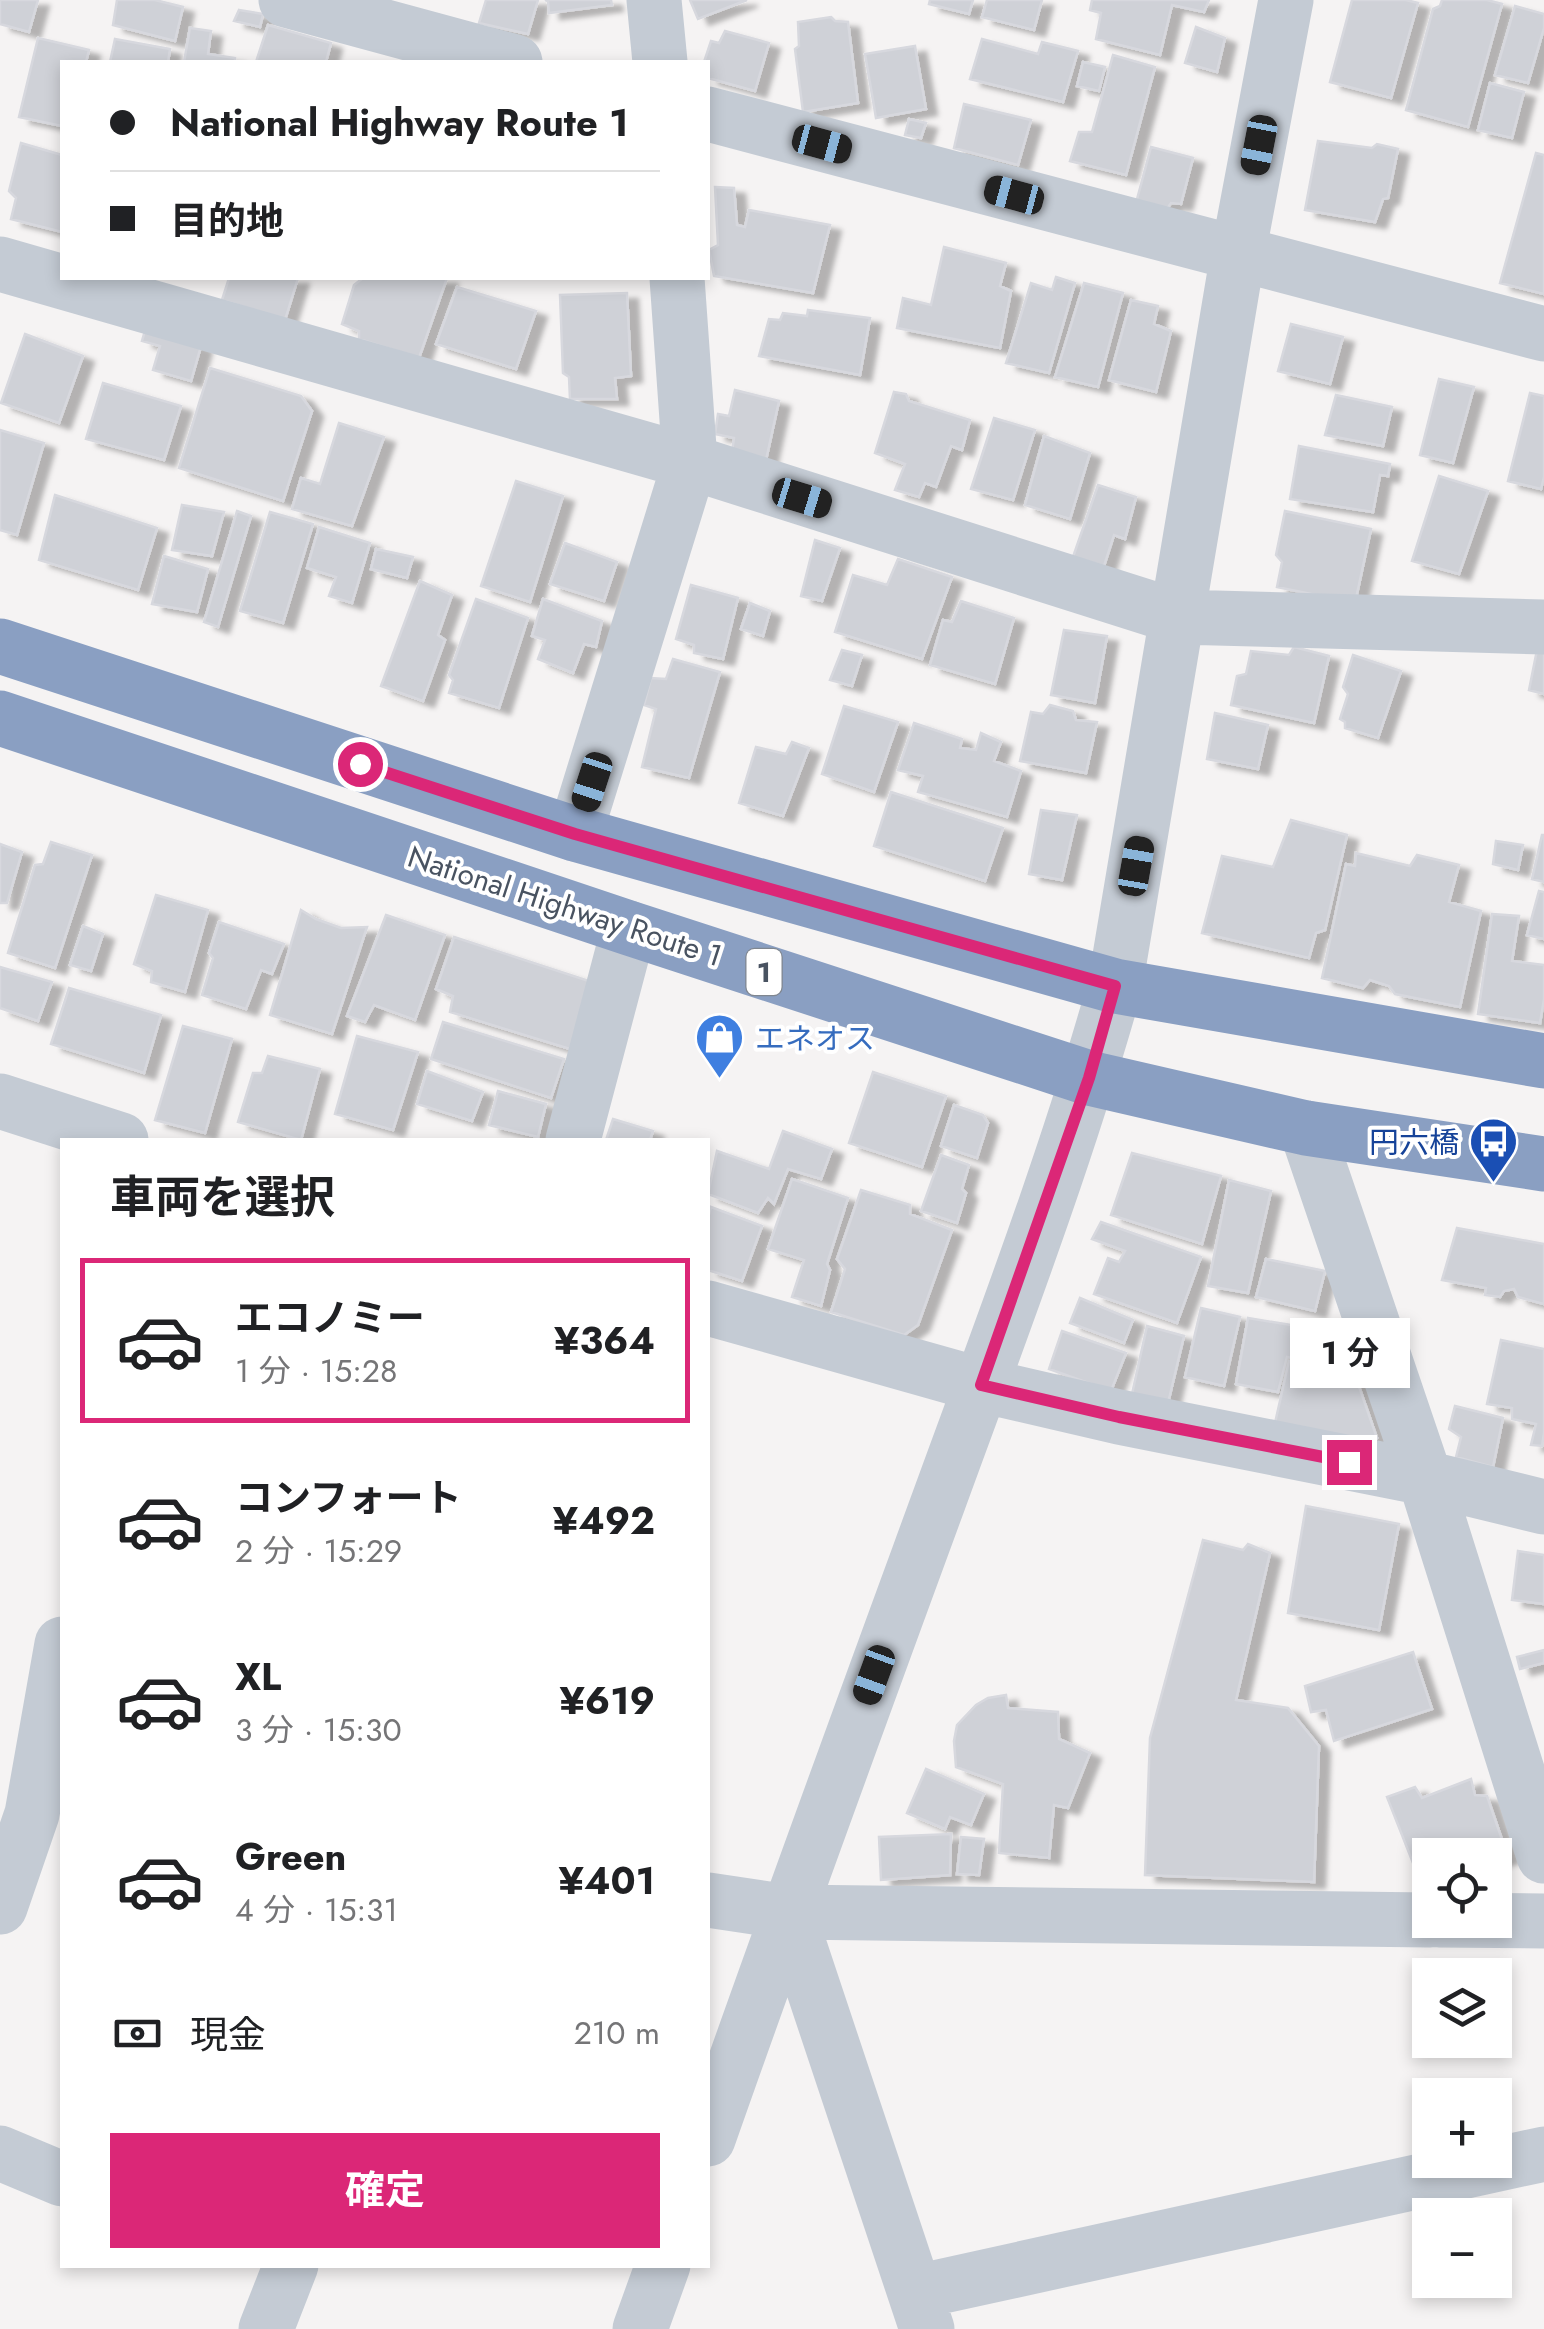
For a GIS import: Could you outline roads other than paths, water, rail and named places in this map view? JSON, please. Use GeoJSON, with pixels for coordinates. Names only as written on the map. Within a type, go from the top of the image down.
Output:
{"type":"FeatureCollection","features":[{"type":"Feature","properties":{"kind":"highway"},"geometry":{"type":"LineString","coordinates":[[0,646],[575,834],[1115,986],[1544,1061]]}},
{"type":"Feature","properties":{"kind":"highway","name":"National Highway Route 1"},"geometry":{"type":"LineString","coordinates":[[0,718],[1089,1078],[1306,1128],[1544,1164]]}},
{"type":"Feature","properties":{"kind":"street"},"geometry":{"type":"LineString","coordinates":[[286,0],[508,60]]}},
{"type":"Feature","properties":{"kind":"street"},"geometry":{"type":"LineString","coordinates":[[654,0],[660,60]]}},
{"type":"Feature","properties":{"kind":"street"},"geometry":{"type":"LineString","coordinates":[[710,2133],[981,1385],[1089,1078],[1115,986],[1238,254],[1286,0]]}},
{"type":"Feature","properties":{"kind":"street"},"geometry":{"type":"LineString","coordinates":[[710,115],[1544,334]]}},
{"type":"Feature","properties":{"kind":"street"},"geometry":{"type":"LineString","coordinates":[[0,264],[690,462],[1178,617],[1544,627]]}},
{"type":"Feature","properties":{"kind":"street"},"geometry":{"type":"LineString","coordinates":[[575,834],[690,462],[677,280]]}},
{"type":"Feature","properties":{"kind":"street"},"geometry":{"type":"LineString","coordinates":[[574,1138],[629,928]]}},
{"type":"Feature","properties":{"kind":"street"},"geometry":{"type":"LineString","coordinates":[[0,1101],[115,1138]]}},
{"type":"Feature","properties":{"kind":"street"},"geometry":{"type":"LineString","coordinates":[[1306,1128],[1426,1478],[1544,1856]]}},
{"type":"Feature","properties":{"kind":"street"},"geometry":{"type":"LineString","coordinates":[[710,1309],[981,1385],[1119,1417],[1426,1478],[1544,1507]]}},
{"type":"Feature","properties":{"kind":"street"},"geometry":{"type":"LineString","coordinates":[[0,1907],[32,1814],[60,1655]]}},
{"type":"Feature","properties":{"kind":"street"},"geometry":{"type":"LineString","coordinates":[[710,1900],[788,1912],[1412,1920]]}},
{"type":"Feature","properties":{"kind":"street"},"geometry":{"type":"LineString","coordinates":[[788,1912],[921,2310],[1544,2154]]}},
{"type":"Feature","properties":{"kind":"street"},"geometry":{"type":"LineString","coordinates":[[1512,1921],[1544,1921]]}},
{"type":"Feature","properties":{"kind":"street"},"geometry":{"type":"LineString","coordinates":[[0,2153],[60,2177]]}},
{"type":"Feature","properties":{"kind":"street"},"geometry":{"type":"LineString","coordinates":[[266,2329],[290,2268]]}},
{"type":"Feature","properties":{"kind":"street"},"geometry":{"type":"LineString","coordinates":[[640,2329],[662,2268]]}},
{"type":"Feature","properties":{"kind":"place","name":"エネオス"},"geometry":{"type":"Point","coordinates":[720,1080]}},
{"type":"Feature","properties":{"kind":"place","name":"円六橋"},"geometry":{"type":"Point","coordinates":[1494,1184]}}]}
